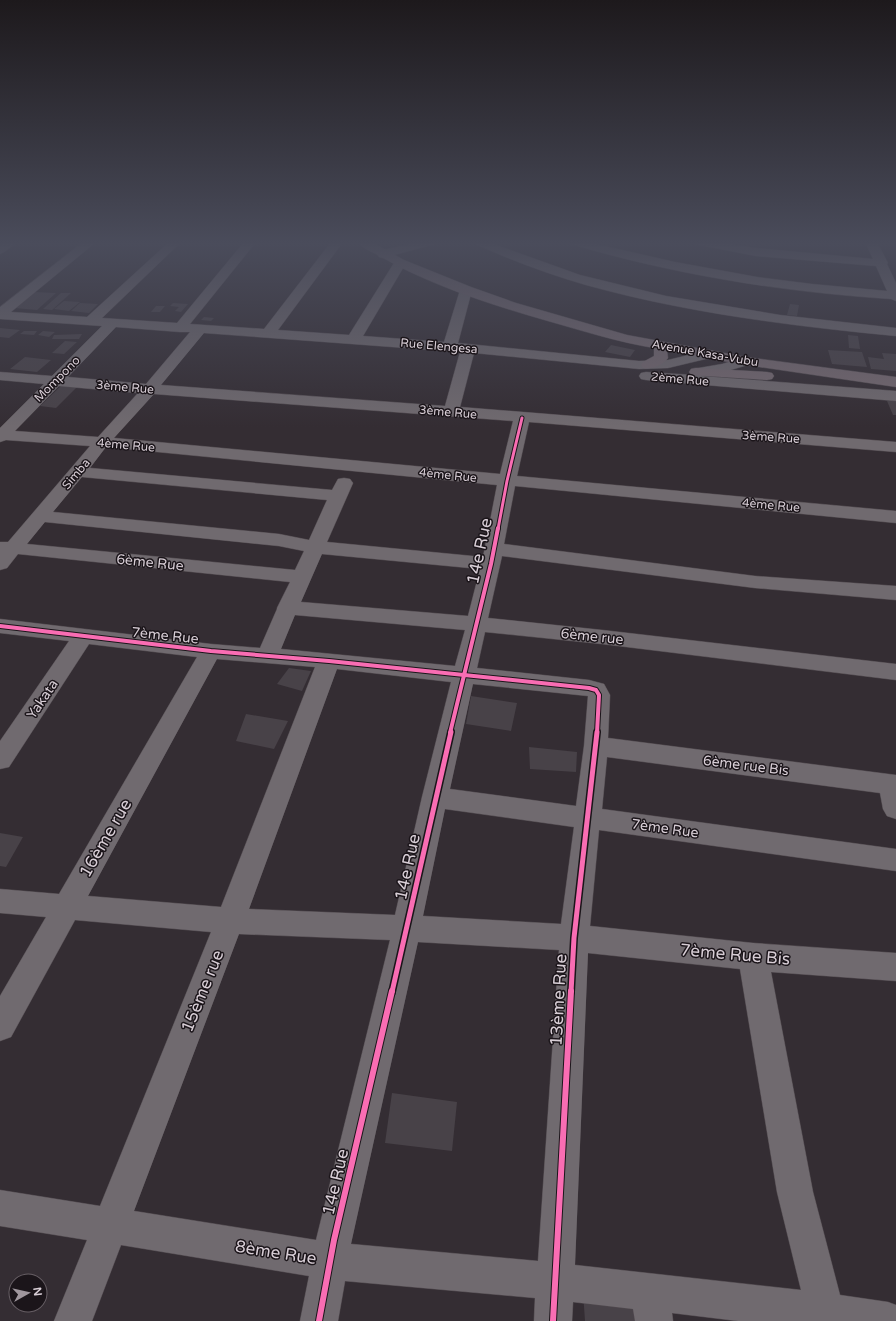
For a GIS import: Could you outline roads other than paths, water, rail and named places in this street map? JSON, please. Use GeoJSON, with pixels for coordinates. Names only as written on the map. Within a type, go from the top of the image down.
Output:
{"type":"FeatureCollection","features":[{"type":"Feature","properties":{"kind":"main road","name":"Avenue Kasa-Vubu"},"geometry":{"type":"LineString","coordinates":[[505,304],[625,339],[746,361],[896,382]]}},
{"type":"Feature","properties":{"kind":"main road"},"geometry":{"type":"LineString","coordinates":[[625,339],[660,350],[693,366],[789,376],[875,380]]}},
{"type":"Feature","properties":{"kind":"main road"},"geometry":{"type":"LineString","coordinates":[[643,365],[654,363],[661,358],[660,350]]}},
{"type":"Feature","properties":{"kind":"main road"},"geometry":{"type":"LineString","coordinates":[[693,366],[700,364],[789,376]]}},
{"type":"Feature","properties":{"kind":"street"},"geometry":{"type":"LineString","coordinates":[[0,314],[13,304]]}},
{"type":"Feature","properties":{"kind":"street"},"geometry":{"type":"LineString","coordinates":[[92,320],[109,304]]}},
{"type":"Feature","properties":{"kind":"street"},"geometry":{"type":"LineString","coordinates":[[180,328],[200,304]]}},
{"type":"Feature","properties":{"kind":"street"},"geometry":{"type":"LineString","coordinates":[[268,334],[291,304]]}},
{"type":"Feature","properties":{"kind":"street"},"geometry":{"type":"LineString","coordinates":[[354,339],[375,304]]}},
{"type":"Feature","properties":{"kind":"street"},"geometry":{"type":"LineString","coordinates":[[450,346],[462,304]]}},
{"type":"Feature","properties":{"kind":"street"},"geometry":{"type":"LineString","coordinates":[[685,304],[800,323],[896,332]]}},
{"type":"Feature","properties":{"kind":"street","name":"Rue Elengesa"},"geometry":{"type":"LineString","coordinates":[[0,314],[450,346],[467,354],[643,365],[693,366]]}},
{"type":"Feature","properties":{"kind":"street","name":"Mompono"},"geometry":{"type":"LineString","coordinates":[[1,436],[114,322]]}},
{"type":"Feature","properties":{"kind":"street","name":"Simba"},"geometry":{"type":"LineString","coordinates":[[0,564],[7,547],[40,516],[79,472],[102,442],[150,390],[200,329]]}},
{"type":"Feature","properties":{"kind":"street"},"geometry":{"type":"LineString","coordinates":[[451,412],[467,354]]}},
{"type":"Feature","properties":{"kind":"street","name":"2ème Rue"},"geometry":{"type":"LineString","coordinates":[[467,354],[896,396]]}},
{"type":"Feature","properties":{"kind":"street"},"geometry":{"type":"LineString","coordinates":[[693,366],[709,354]]}},
{"type":"Feature","properties":{"kind":"street"},"geometry":{"type":"LineString","coordinates":[[724,368],[746,361]]}},
{"type":"Feature","properties":{"kind":"street","name":"3ème Rue"},"geometry":{"type":"LineString","coordinates":[[0,376],[56,380],[150,390],[896,447]]}},
{"type":"Feature","properties":{"kind":"street","name":"14e Rue"},"geometry":{"type":"LineString","coordinates":[[319,1321],[330,1262],[407,928],[435,797],[493,557],[507,481],[522,418]]}},
{"type":"Feature","properties":{"kind":"street","name":"4ème Rue"},"geometry":{"type":"LineString","coordinates":[[1,436],[102,442],[896,517]]}},
{"type":"Feature","properties":{"kind":"street"},"geometry":{"type":"LineString","coordinates":[[267,656],[287,608],[352,466]]}},
{"type":"Feature","properties":{"kind":"street"},"geometry":{"type":"LineString","coordinates":[[79,472],[338,496]]}},
{"type":"Feature","properties":{"kind":"street"},"geometry":{"type":"LineString","coordinates":[[40,516],[272,540],[315,547],[493,557],[755,582],[896,593]]}},
{"type":"Feature","properties":{"kind":"street","name":"6ème Rue"},"geometry":{"type":"LineString","coordinates":[[7,547],[301,577]]}},
{"type":"Feature","properties":{"kind":"street","name":"6ème rue"},"geometry":{"type":"LineString","coordinates":[[287,608],[476,624],[602,637],[896,672]]}},
{"type":"Feature","properties":{"kind":"street","name":"7ème Rue"},"geometry":{"type":"LineString","coordinates":[[0,626],[211,651],[329,660],[589,688]]}},
{"type":"Feature","properties":{"kind":"street","name":"Yakata"},"geometry":{"type":"LineString","coordinates":[[0,760],[83,637]]}},
{"type":"Feature","properties":{"kind":"street","name":"16ème rue"},"geometry":{"type":"LineString","coordinates":[[0,1026],[211,651]]}},
{"type":"Feature","properties":{"kind":"street","name":"15ème rue"},"geometry":{"type":"LineString","coordinates":[[73,1321],[230,921],[329,660]]}},
{"type":"Feature","properties":{"kind":"street","name":"13ème Rue"},"geometry":{"type":"LineString","coordinates":[[553,1321],[574,938],[596,746],[598,695],[596,690],[589,688]]}},
{"type":"Feature","properties":{"kind":"street","name":"6ème rue Bis"},"geometry":{"type":"LineString","coordinates":[[596,746],[893,785]]}},
{"type":"Feature","properties":{"kind":"street"},"geometry":{"type":"LineString","coordinates":[[893,785],[896,809]]}},
{"type":"Feature","properties":{"kind":"street","name":"7ème Rue"},"geometry":{"type":"LineString","coordinates":[[435,797],[896,860]]}},
{"type":"Feature","properties":{"kind":"street","name":"7ème Rue Bis"},"geometry":{"type":"LineString","coordinates":[[0,901],[230,921],[407,928],[574,938],[753,957],[896,967]]}},
{"type":"Feature","properties":{"kind":"street"},"geometry":{"type":"LineString","coordinates":[[753,957],[795,1192],[827,1316]]}},
{"type":"Feature","properties":{"kind":"street","name":"8ème Rue"},"geometry":{"type":"LineString","coordinates":[[0,1208],[330,1262],[554,1281],[652,1307],[827,1316],[888,1321]]}}]}
